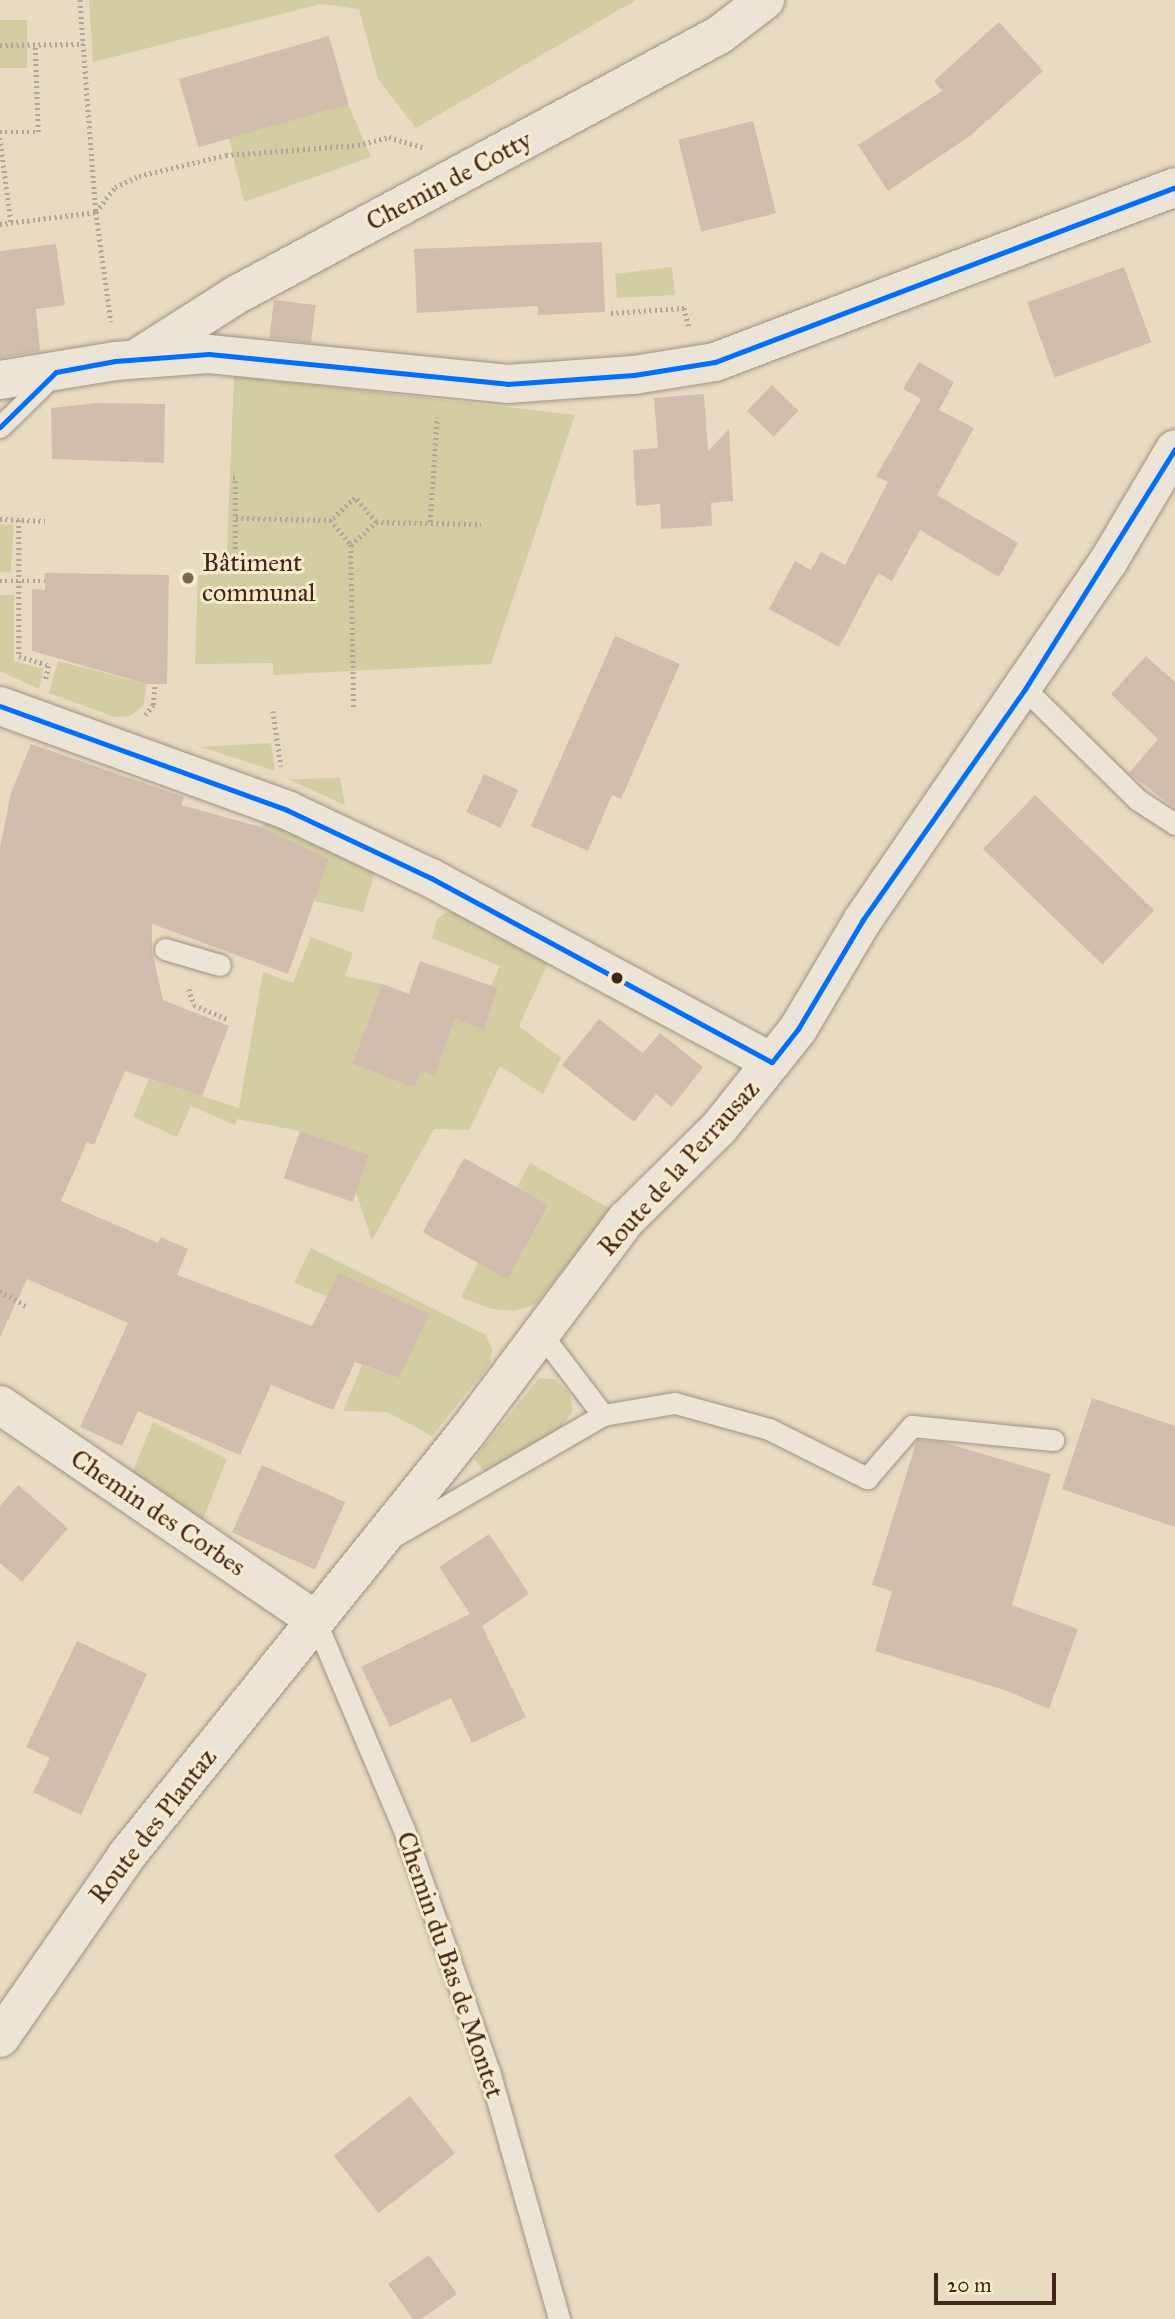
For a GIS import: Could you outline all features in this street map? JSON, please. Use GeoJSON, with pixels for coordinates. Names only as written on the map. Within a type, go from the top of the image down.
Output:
{"type":"FeatureCollection","features":[{"type":"Feature","properties":{"kind":"street","name":"Chemin de Cotty"},"geometry":{"type":"LineString","coordinates":[[124,361],[236,295],[719,35],[765,0]]}},
{"type":"Feature","properties":{"kind":"street"},"geometry":{"type":"LineString","coordinates":[[0,380],[124,361],[209,354],[507,384],[634,375],[715,362],[1175,187]]}},
{"type":"Feature","properties":{"kind":"street","name":"Route de la Perrausaz"},"geometry":{"type":"LineString","coordinates":[[316,1620],[542,1335],[626,1220],[719,1128],[798,1029],[862,921],[1025,689],[1175,449]]}},
{"type":"Feature","properties":{"kind":"street"},"geometry":{"type":"LineString","coordinates":[[0,706],[287,810],[431,878],[772,1062]]}},
{"type":"Feature","properties":{"kind":"street","name":"Chemin des Corbes"},"geometry":{"type":"LineString","coordinates":[[0,1405],[316,1620]]}},
{"type":"Feature","properties":{"kind":"street","name":"Route des Plantaz"},"geometry":{"type":"LineString","coordinates":[[0,2038],[127,1855],[316,1620]]}},
{"type":"Feature","properties":{"kind":"lane"},"geometry":{"type":"LineString","coordinates":[[0,427],[56,372]]}},
{"type":"Feature","properties":{"kind":"lane"},"geometry":{"type":"LineString","coordinates":[[1025,689],[1138,800],[1175,824]]}},
{"type":"Feature","properties":{"kind":"lane"},"geometry":{"type":"LineString","coordinates":[[165,948],[220,965]]}},
{"type":"Feature","properties":{"kind":"lane"},"geometry":{"type":"LineString","coordinates":[[542,1335],[603,1415]]}},
{"type":"Feature","properties":{"kind":"lane"},"geometry":{"type":"LineString","coordinates":[[372,1548],[603,1415],[675,1403],[769,1429],[867,1478],[912,1426],[1053,1440]]}},
{"type":"Feature","properties":{"kind":"lane","name":"Chemin du Bas de Montet"},"geometry":{"type":"LineString","coordinates":[[316,1620],[404,1830],[485,2058],[559,2319]]}},
{"type":"Feature","properties":{"kind":"path"},"geometry":{"type":"LineString","coordinates":[[80,0],[96,212],[124,361]]}},
{"type":"Feature","properties":{"kind":"path"},"geometry":{"type":"LineString","coordinates":[[0,45],[83,44]]}},
{"type":"Feature","properties":{"kind":"path"},"geometry":{"type":"LineString","coordinates":[[0,132],[38,132],[34,45]]}},
{"type":"Feature","properties":{"kind":"path"},"geometry":{"type":"LineString","coordinates":[[0,224],[96,212],[115,187],[139,176],[226,155],[358,145],[389,137],[451,155],[465,173]]}},
{"type":"Feature","properties":{"kind":"path"},"geometry":{"type":"LineString","coordinates":[[0,138],[11,222]]}},
{"type":"Feature","properties":{"kind":"path"},"geometry":{"type":"LineString","coordinates":[[430,522],[440,378]]}},
{"type":"Feature","properties":{"kind":"path"},"geometry":{"type":"LineString","coordinates":[[227,559],[235,560],[236,478],[230,478]]}},
{"type":"Feature","properties":{"kind":"path"},"geometry":{"type":"LineString","coordinates":[[236,518],[331,520],[355,498],[376,522]]}},
{"type":"Feature","properties":{"kind":"path"},"geometry":{"type":"LineString","coordinates":[[0,519],[45,521]]}},
{"type":"Feature","properties":{"kind":"path"},"geometry":{"type":"LineString","coordinates":[[19,520],[19,656],[49,666],[36,718]]}},
{"type":"Feature","properties":{"kind":"path"},"geometry":{"type":"LineString","coordinates":[[331,520],[351,545],[354,710]]}},
{"type":"Feature","properties":{"kind":"path"},"geometry":{"type":"LineString","coordinates":[[351,545],[376,522],[481,524]]}},
{"type":"Feature","properties":{"kind":"path"},"geometry":{"type":"LineString","coordinates":[[0,580],[45,581]]}},
{"type":"Feature","properties":{"kind":"path"},"geometry":{"type":"LineString","coordinates":[[273,711],[287,810]]}},
{"type":"Feature","properties":{"kind":"path"},"geometry":{"type":"LineString","coordinates":[[0,1291],[28,1307]]}},
{"type":"Feature","properties":{"kind":"shaded area"},"geometry":{"type":"Polygon","coordinates":[[[89,0],[636,0],[416,128],[378,79],[359,9],[321,4],[93,62],[89,0]]]}},
{"type":"Feature","properties":{"kind":"shaded area"},"geometry":{"type":"Polygon","coordinates":[[[0,20],[27,20],[27,68],[0,68],[0,20]]]}},
{"type":"Feature","properties":{"kind":"shaded area"},"geometry":{"type":"Polygon","coordinates":[[[348,104],[371,157],[244,202],[229,138],[348,104]]]}},
{"type":"Feature","properties":{"kind":"shaded area"},"geometry":{"type":"Polygon","coordinates":[[[672,267],[675,295],[617,298],[615,274],[672,267]]]}},
{"type":"Feature","properties":{"kind":"shaded area"},"geometry":{"type":"Polygon","coordinates":[[[234,376],[575,415],[491,664],[273,675],[273,663],[195,664],[198,575],[226,574],[234,376]]]}},
{"type":"Feature","properties":{"kind":"shaded area"},"geometry":{"type":"Polygon","coordinates":[[[0,524],[14,525],[11,573],[0,572],[0,524]]]}},
{"type":"Feature","properties":{"kind":"shaded area"},"geometry":{"type":"Polygon","coordinates":[[[0,595],[14,595],[14,661],[44,669],[39,689],[0,671],[0,595]]]}},
{"type":"Feature","properties":{"kind":"shaded area"},"geometry":{"type":"Polygon","coordinates":[[[58,661],[147,684],[143,706],[130,716],[115,717],[49,693],[58,661]]]}},
{"type":"Feature","properties":{"kind":"shaded area"},"geometry":{"type":"Polygon","coordinates":[[[271,743],[275,771],[201,747],[271,743]]]}},
{"type":"Feature","properties":{"kind":"shaded area"},"geometry":{"type":"Polygon","coordinates":[[[340,778],[345,805],[288,779],[340,778]]]}},
{"type":"Feature","properties":{"kind":"shaded area"},"geometry":{"type":"Polygon","coordinates":[[[270,820],[376,868],[363,912],[314,901],[329,859],[261,827],[270,820]]]}},
{"type":"Feature","properties":{"kind":"shaded area"},"geometry":{"type":"Polygon","coordinates":[[[459,911],[550,959],[519,1026],[561,1058],[543,1094],[500,1066],[469,1130],[434,1129],[372,1240],[356,1193],[369,1155],[300,1131],[237,1119],[235,1125],[191,1106],[177,1137],[133,1117],[149,1079],[239,1108],[263,972],[293,983],[311,937],[353,953],[345,976],[382,984],[352,1064],[415,1088],[421,1071],[434,1075],[455,1019],[484,1030],[498,989],[491,986],[500,966],[432,938],[437,919],[445,913],[459,911]]]}},
{"type":"Feature","properties":{"kind":"shaded area"},"geometry":{"type":"Polygon","coordinates":[[[530,1163],[612,1210],[535,1305],[515,1311],[492,1309],[461,1297],[478,1263],[508,1278],[549,1206],[517,1187],[530,1163]]]}},
{"type":"Feature","properties":{"kind":"shaded area"},"geometry":{"type":"Polygon","coordinates":[[[311,1248],[486,1335],[492,1349],[490,1364],[432,1436],[387,1412],[343,1411],[362,1365],[399,1378],[327,1296],[294,1283],[311,1248]]]}},
{"type":"Feature","properties":{"kind":"shaded area"},"geometry":{"type":"Polygon","coordinates":[[[539,1378],[555,1379],[569,1393],[573,1411],[556,1433],[485,1473],[474,1459],[539,1378]]]}},
{"type":"Feature","properties":{"kind":"shaded area"},"geometry":{"type":"Polygon","coordinates":[[[153,1422],[227,1459],[202,1522],[132,1473],[153,1422]]]}},
{"type":"Feature","properties":{"kind":"building"},"geometry":{"type":"Polygon","coordinates":[[[999,22],[1043,71],[970,136],[888,191],[858,145],[942,91],[934,81],[999,22]]]}},
{"type":"Feature","properties":{"kind":"building"},"geometry":{"type":"Polygon","coordinates":[[[329,36],[349,104],[199,147],[179,79],[329,36]]]}},
{"type":"Feature","properties":{"kind":"building"},"geometry":{"type":"Polygon","coordinates":[[[753,121],[776,213],[701,232],[678,140],[753,121]]]}},
{"type":"Feature","properties":{"kind":"building"},"geometry":{"type":"Polygon","coordinates":[[[602,242],[605,312],[538,315],[538,306],[417,313],[414,249],[602,242]]]}},
{"type":"Feature","properties":{"kind":"building"},"geometry":{"type":"Polygon","coordinates":[[[56,244],[65,305],[36,309],[40,351],[0,358],[0,251],[56,244]]]}},
{"type":"Feature","properties":{"kind":"building"},"geometry":{"type":"Polygon","coordinates":[[[1124,267],[1151,342],[1055,377],[1027,302],[1124,267]]]}},
{"type":"Feature","properties":{"kind":"building"},"geometry":{"type":"Polygon","coordinates":[[[274,300],[316,305],[311,343],[269,338],[274,300]]]}},
{"type":"Feature","properties":{"kind":"building"},"geometry":{"type":"Polygon","coordinates":[[[919,362],[954,382],[939,410],[974,428],[937,495],[1018,543],[999,577],[920,530],[892,581],[878,573],[839,647],[769,609],[795,561],[811,570],[821,552],[845,565],[888,482],[876,476],[921,399],[903,389],[919,362]]]}},
{"type":"Feature","properties":{"kind":"building"},"geometry":{"type":"Polygon","coordinates":[[[772,385],[799,411],[774,437],[747,411],[772,385]]]}},
{"type":"Feature","properties":{"kind":"building"},"geometry":{"type":"Polygon","coordinates":[[[704,394],[708,451],[729,429],[733,501],[711,503],[712,526],[661,529],[660,504],[636,506],[633,450],[658,448],[654,398],[704,394]]]}},
{"type":"Feature","properties":{"kind":"building"},"geometry":{"type":"Polygon","coordinates":[[[98,403],[165,404],[164,463],[52,459],[51,408],[98,403]]]}},
{"type":"Feature","properties":{"kind":"building"},"geometry":{"type":"Polygon","coordinates":[[[45,573],[169,575],[167,684],[147,684],[32,651],[32,589],[45,590],[45,573]]]}},
{"type":"Feature","properties":{"kind":"building"},"geometry":{"type":"Polygon","coordinates":[[[615,636],[680,664],[621,799],[612,795],[588,851],[531,826],[615,636]]]}},
{"type":"Feature","properties":{"kind":"building"},"geometry":{"type":"Polygon","coordinates":[[[1146,656],[1175,682],[1175,808],[1129,773],[1158,739],[1111,694],[1146,656]]]}},
{"type":"Feature","properties":{"kind":"building"},"geometry":{"type":"Polygon","coordinates":[[[31,744],[184,797],[181,805],[261,827],[329,859],[288,974],[152,924],[152,951],[163,1000],[229,1026],[202,1096],[125,1071],[94,1145],[87,1142],[61,1201],[158,1243],[161,1237],[188,1249],[177,1275],[312,1326],[339,1273],[429,1314],[399,1378],[355,1362],[333,1410],[271,1385],[240,1455],[138,1411],[122,1446],[80,1427],[128,1323],[27,1279],[0,1337],[0,848],[11,793],[31,744]]]}},
{"type":"Feature","properties":{"kind":"building"},"geometry":{"type":"Polygon","coordinates":[[[484,774],[518,790],[501,828],[466,812],[484,774]]]}},
{"type":"Feature","properties":{"kind":"building"},"geometry":{"type":"Polygon","coordinates":[[[1035,795],[1154,910],[1102,964],[983,849],[1035,795]]]}},
{"type":"Feature","properties":{"kind":"building"},"geometry":{"type":"Polygon","coordinates":[[[420,961],[498,988],[484,1030],[455,1019],[434,1076],[421,1071],[415,1088],[352,1064],[382,984],[409,994],[420,961]]]}},
{"type":"Feature","properties":{"kind":"building"},"geometry":{"type":"Polygon","coordinates":[[[599,1019],[643,1053],[660,1033],[703,1067],[672,1107],[656,1094],[634,1122],[562,1065],[599,1019]]]}},
{"type":"Feature","properties":{"kind":"building"},"geometry":{"type":"Polygon","coordinates":[[[300,1131],[369,1155],[353,1202],[284,1178],[300,1131]]]}},
{"type":"Feature","properties":{"kind":"building"},"geometry":{"type":"Polygon","coordinates":[[[464,1158],[549,1205],[508,1279],[423,1232],[464,1158]]]}},
{"type":"Feature","properties":{"kind":"building"},"geometry":{"type":"Polygon","coordinates":[[[1092,1398],[1175,1426],[1175,1527],[1062,1489],[1092,1398]]]}},
{"type":"Feature","properties":{"kind":"building"},"geometry":{"type":"Polygon","coordinates":[[[917,1440],[942,1442],[1051,1474],[1012,1605],[1078,1629],[1049,1709],[1005,1690],[875,1651],[892,1591],[872,1585],[917,1440]]]}},
{"type":"Feature","properties":{"kind":"building"},"geometry":{"type":"Polygon","coordinates":[[[262,1465],[345,1502],[315,1570],[232,1533],[262,1465]]]}},
{"type":"Feature","properties":{"kind":"building"},"geometry":{"type":"Polygon","coordinates":[[[18,1485],[68,1528],[22,1582],[0,1563],[0,1506],[18,1485]]]}},
{"type":"Feature","properties":{"kind":"building"},"geometry":{"type":"Polygon","coordinates":[[[489,1534],[529,1594],[482,1626],[526,1717],[472,1743],[451,1698],[390,1727],[361,1667],[470,1614],[439,1567],[489,1534]]]}},
{"type":"Feature","properties":{"kind":"building"},"geometry":{"type":"Polygon","coordinates":[[[77,1641],[147,1674],[81,1815],[33,1792],[50,1758],[26,1747],[77,1641]]]}},
{"type":"Feature","properties":{"kind":"building"},"geometry":{"type":"Polygon","coordinates":[[[410,2096],[455,2154],[379,2213],[334,2156],[410,2096]]]}},
{"type":"Feature","properties":{"kind":"building"},"geometry":{"type":"Polygon","coordinates":[[[429,2255],[457,2294],[421,2319],[413,2319],[388,2284],[429,2255]]]}},
{"type":"Feature","properties":{"kind":"transit line"},"geometry":{"type":"LineString","coordinates":[[0,427],[56,372],[115,361],[209,354],[507,384],[634,375],[715,362],[1175,187]]}},
{"type":"Feature","properties":{"kind":"transit line"},"geometry":{"type":"LineString","coordinates":[[0,706],[287,810],[431,878],[772,1062],[798,1029],[862,921],[1025,689],[1175,449]]}},
{"type":"Feature","properties":{"kind":"place","name":"Bâtiment communal"},"geometry":{"type":"Point","coordinates":[188,578]}}]}
